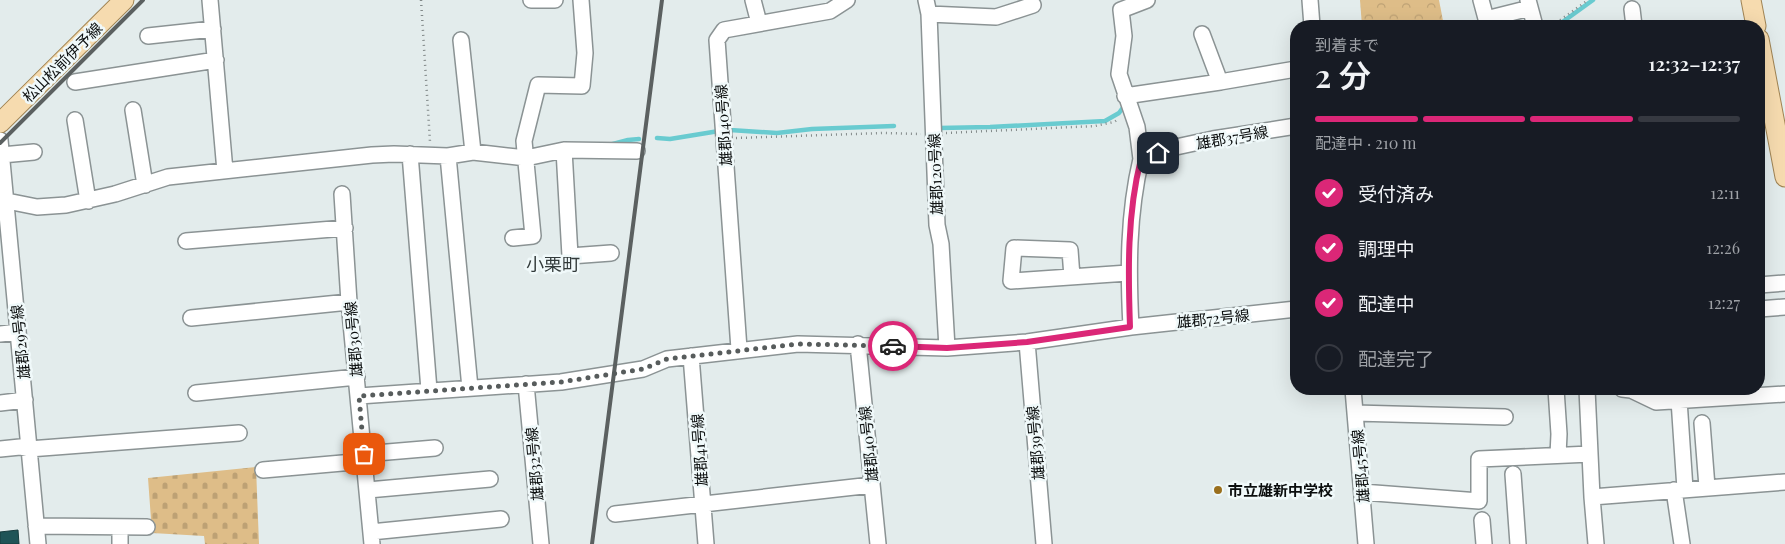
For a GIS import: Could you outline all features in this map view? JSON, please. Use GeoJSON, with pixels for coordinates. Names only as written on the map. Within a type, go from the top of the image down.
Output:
{"type":"FeatureCollection","features":[{"type":"Feature","properties":{"kind":"main road","name":"松山松前伊予線"},"geometry":{"type":"LineString","coordinates":[[0,123],[124,0]]}},
{"type":"Feature","properties":{"kind":"main road"},"geometry":{"type":"LineString","coordinates":[[1751,0],[1755,20]]}},
{"type":"Feature","properties":{"kind":"main road"},"geometry":{"type":"LineString","coordinates":[[1765,68],[1783,154],[1785,177]]}},
{"type":"Feature","properties":{"kind":"street"},"geometry":{"type":"LineString","coordinates":[[210,0],[225,171]]}},
{"type":"Feature","properties":{"kind":"street"},"geometry":{"type":"LineString","coordinates":[[530,0],[555,0]]}},
{"type":"Feature","properties":{"kind":"street"},"geometry":{"type":"LineString","coordinates":[[513,238],[533,236],[524,141],[538,85],[582,86],[585,53],[581,0]]}},
{"type":"Feature","properties":{"kind":"street"},"geometry":{"type":"LineString","coordinates":[[753,0],[759,23]]}},
{"type":"Feature","properties":{"kind":"street","name":"雄郡140号線"},"geometry":{"type":"LineString","coordinates":[[739,350],[716,40],[724,30],[827,5],[845,3],[847,0]]}},
{"type":"Feature","properties":{"kind":"street"},"geometry":{"type":"LineString","coordinates":[[359,396],[561,382],[643,369],[667,359],[798,344],[858,344],[947,348],[1027,342],[1130,327],[1128,274],[1131,220],[1136,180],[1141,159],[1137,127],[1119,74],[1124,36],[1119,5],[1147,0]]}},
{"type":"Feature","properties":{"kind":"street"},"geometry":{"type":"LineString","coordinates":[[1310,0],[1312,20]]}},
{"type":"Feature","properties":{"kind":"street"},"geometry":{"type":"LineString","coordinates":[[1481,0],[1486,20]]}},
{"type":"Feature","properties":{"kind":"street"},"geometry":{"type":"LineString","coordinates":[[1492,20],[1529,4],[1533,20]]}},
{"type":"Feature","properties":{"kind":"street"},"geometry":{"type":"LineString","coordinates":[[927,7],[996,17],[1033,5]]}},
{"type":"Feature","properties":{"kind":"street","name":"雄郡120号線"},"geometry":{"type":"LineString","coordinates":[[927,7],[938,225],[941,244],[947,348]]}},
{"type":"Feature","properties":{"kind":"street"},"geometry":{"type":"LineString","coordinates":[[1632,9],[1633,20]]}},
{"type":"Feature","properties":{"kind":"street"},"geometry":{"type":"LineString","coordinates":[[157,30],[213,29]]}},
{"type":"Feature","properties":{"kind":"street"},"geometry":{"type":"LineString","coordinates":[[1202,34],[1220,82]]}},
{"type":"Feature","properties":{"kind":"street"},"geometry":{"type":"LineString","coordinates":[[461,40],[473,152]]}},
{"type":"Feature","properties":{"kind":"street"},"geometry":{"type":"LineString","coordinates":[[87,70],[71,87],[216,60]]}},
{"type":"Feature","properties":{"kind":"street"},"geometry":{"type":"LineString","coordinates":[[1125,96],[1290,70]]}},
{"type":"Feature","properties":{"kind":"street"},"geometry":{"type":"LineString","coordinates":[[132,110],[145,185]]}},
{"type":"Feature","properties":{"kind":"street"},"geometry":{"type":"LineString","coordinates":[[75,120],[88,201]]}},
{"type":"Feature","properties":{"kind":"street","name":"雄郡37号線"},"geometry":{"type":"LineString","coordinates":[[1141,159],[1176,147],[1213,139],[1290,127]]}},
{"type":"Feature","properties":{"kind":"street"},"geometry":{"type":"LineString","coordinates":[[1,147],[34,152]]}},
{"type":"Feature","properties":{"kind":"street","name":"雄郡29号線"},"geometry":{"type":"LineString","coordinates":[[1,147],[7,201],[6,265],[18,332],[38,544]]}},
{"type":"Feature","properties":{"kind":"street"},"geometry":{"type":"LineString","coordinates":[[564,150],[570,256],[611,253]]}},
{"type":"Feature","properties":{"kind":"street"},"geometry":{"type":"LineString","coordinates":[[7,201],[37,207],[66,206],[168,177],[372,155],[416,154],[448,156],[473,152],[526,158],[564,150],[637,151]]}},
{"type":"Feature","properties":{"kind":"street"},"geometry":{"type":"LineString","coordinates":[[416,154],[429,390]]}},
{"type":"Feature","properties":{"kind":"street"},"geometry":{"type":"LineString","coordinates":[[448,156],[470,388]]}},
{"type":"Feature","properties":{"kind":"street","name":"雄郡30号線"},"geometry":{"type":"LineString","coordinates":[[342,194],[349,302],[372,538]]}},
{"type":"Feature","properties":{"kind":"street"},"geometry":{"type":"LineString","coordinates":[[186,241],[345,228]]}},
{"type":"Feature","properties":{"kind":"street"},"geometry":{"type":"LineString","coordinates":[[1072,277],[1128,274]]}},
{"type":"Feature","properties":{"kind":"street"},"geometry":{"type":"LineString","coordinates":[[1765,285],[1785,283]]}},
{"type":"Feature","properties":{"kind":"street"},"geometry":{"type":"LineString","coordinates":[[191,318],[349,302]]}},
{"type":"Feature","properties":{"kind":"street"},"geometry":{"type":"LineString","coordinates":[[1765,309],[1785,307]]}},
{"type":"Feature","properties":{"kind":"street","name":"雄郡72号線"},"geometry":{"type":"LineString","coordinates":[[1130,327],[1290,310]]}},
{"type":"Feature","properties":{"kind":"street"},"geometry":{"type":"LineString","coordinates":[[0,334],[18,332]]}},
{"type":"Feature","properties":{"kind":"street","name":"雄郡39号線"},"geometry":{"type":"LineString","coordinates":[[1027,342],[1044,544]]}},
{"type":"Feature","properties":{"kind":"street","name":"雄郡40号線"},"geometry":{"type":"LineString","coordinates":[[858,344],[878,544]]}},
{"type":"Feature","properties":{"kind":"street","name":"雄郡41号線"},"geometry":{"type":"LineString","coordinates":[[691,356],[706,544]]}},
{"type":"Feature","properties":{"kind":"street"},"geometry":{"type":"LineString","coordinates":[[196,393],[357,378]]}},
{"type":"Feature","properties":{"kind":"street","name":"雄郡32号線"},"geometry":{"type":"LineString","coordinates":[[526,384],[541,544]]}},
{"type":"Feature","properties":{"kind":"street"},"geometry":{"type":"LineString","coordinates":[[1765,394],[1785,394]]}},
{"type":"Feature","properties":{"kind":"street","name":"雄郡45号線"},"geometry":{"type":"LineString","coordinates":[[1354,395],[1366,544]]}},
{"type":"Feature","properties":{"kind":"street"},"geometry":{"type":"LineString","coordinates":[[1556,395],[1558,455]]}},
{"type":"Feature","properties":{"kind":"street"},"geometry":{"type":"LineString","coordinates":[[1587,395],[1596,544]]}},
{"type":"Feature","properties":{"kind":"street"},"geometry":{"type":"LineString","coordinates":[[1641,395],[1656,402],[1717,395]]}},
{"type":"Feature","properties":{"kind":"street"},"geometry":{"type":"LineString","coordinates":[[0,402],[25,400]]}},
{"type":"Feature","properties":{"kind":"street"},"geometry":{"type":"LineString","coordinates":[[1679,400],[1679,489],[1682,544]]}},
{"type":"Feature","properties":{"kind":"street"},"geometry":{"type":"LineString","coordinates":[[1355,413],[1506,417]]}},
{"type":"Feature","properties":{"kind":"street"},"geometry":{"type":"LineString","coordinates":[[1702,423],[1707,488]]}},
{"type":"Feature","properties":{"kind":"street"},"geometry":{"type":"LineString","coordinates":[[0,449],[20,447],[29,449],[239,433]]}},
{"type":"Feature","properties":{"kind":"street"},"geometry":{"type":"LineString","coordinates":[[263,470],[435,448]]}},
{"type":"Feature","properties":{"kind":"street"},"geometry":{"type":"LineString","coordinates":[[1362,492],[1479,501],[1479,459],[1590,454]]}},
{"type":"Feature","properties":{"kind":"street"},"geometry":{"type":"LineString","coordinates":[[1513,474],[1518,544]]}},
{"type":"Feature","properties":{"kind":"street"},"geometry":{"type":"LineString","coordinates":[[368,490],[490,479]]}},
{"type":"Feature","properties":{"kind":"street"},"geometry":{"type":"LineString","coordinates":[[1592,497],[1785,482]]}},
{"type":"Feature","properties":{"kind":"street"},"geometry":{"type":"LineString","coordinates":[[615,514],[872,485]]}},
{"type":"Feature","properties":{"kind":"street"},"geometry":{"type":"LineString","coordinates":[[372,538],[501,519]]}},
{"type":"Feature","properties":{"kind":"street"},"geometry":{"type":"LineString","coordinates":[[1482,520],[1484,544]]}},
{"type":"Feature","properties":{"kind":"street"},"geometry":{"type":"LineString","coordinates":[[36,526],[147,528]]}},
{"type":"Feature","properties":{"kind":"street"},"geometry":{"type":"LineString","coordinates":[[120,527],[120,544]]}},
{"type":"Feature","properties":{"kind":"path"},"geometry":{"type":"LineString","coordinates":[[416,154],[431,145],[420,0]]}},
{"type":"Feature","properties":{"kind":"path"},"geometry":{"type":"LineString","coordinates":[[1560,20],[1588,0]]}},
{"type":"Feature","properties":{"kind":"green space"},"geometry":{"type":"Polygon","coordinates":[[[1360,0],[1439,0],[1443,20],[1362,20],[1360,0]]]}},
{"type":"Feature","properties":{"kind":"green space"},"geometry":{"type":"Polygon","coordinates":[[[256,467],[259,544],[205,544],[204,536],[152,533],[148,478],[256,467]]]}},
{"type":"Feature","properties":{"kind":"building"},"geometry":{"type":"Polygon","coordinates":[[[18,530],[19,544],[0,544],[0,532],[18,530]]]}},
{"type":"Feature","properties":{"kind":"waterway"},"geometry":{"type":"LineString","coordinates":[[1565,20],[1593,0]]}},
{"type":"Feature","properties":{"kind":"waterway"},"geometry":{"type":"LineString","coordinates":[[939,128],[1105,121],[1119,113],[1124,106]]}},
{"type":"Feature","properties":{"kind":"waterway"},"geometry":{"type":"LineString","coordinates":[[730,130],[777,133],[812,129],[894,126]]}},
{"type":"Feature","properties":{"kind":"waterway"},"geometry":{"type":"LineString","coordinates":[[657,138],[670,139],[719,131]]}},
{"type":"Feature","properties":{"kind":"waterway"},"geometry":{"type":"LineString","coordinates":[[609,145],[639,139]]}},
{"type":"Feature","properties":{"kind":"railway"},"geometry":{"type":"LineString","coordinates":[[0,143],[143,0]]}},
{"type":"Feature","properties":{"kind":"railway"},"geometry":{"type":"LineString","coordinates":[[592,544],[662,0]]}},
{"type":"Feature","properties":{"kind":"way so far"},"geometry":{"type":"LineString","coordinates":[[364,454],[359,396],[561,382],[643,369],[667,359],[798,344],[893,346]]}},
{"type":"Feature","properties":{"kind":"place","name":"市立雄新中学校"},"geometry":{"type":"Point","coordinates":[1218,490]}},
{"type":"Feature","properties":{"kind":"district","name":"小栗町"},"geometry":{"type":"Point","coordinates":[553,264]}},
{"type":"Feature","properties":{"kind":"route"},"geometry":{"type":"LineString","coordinates":[[893,346],[947,348],[1027,342],[1130,327],[1128,274],[1131,220],[1136,180],[1141,159],[1158,153]]}}]}
